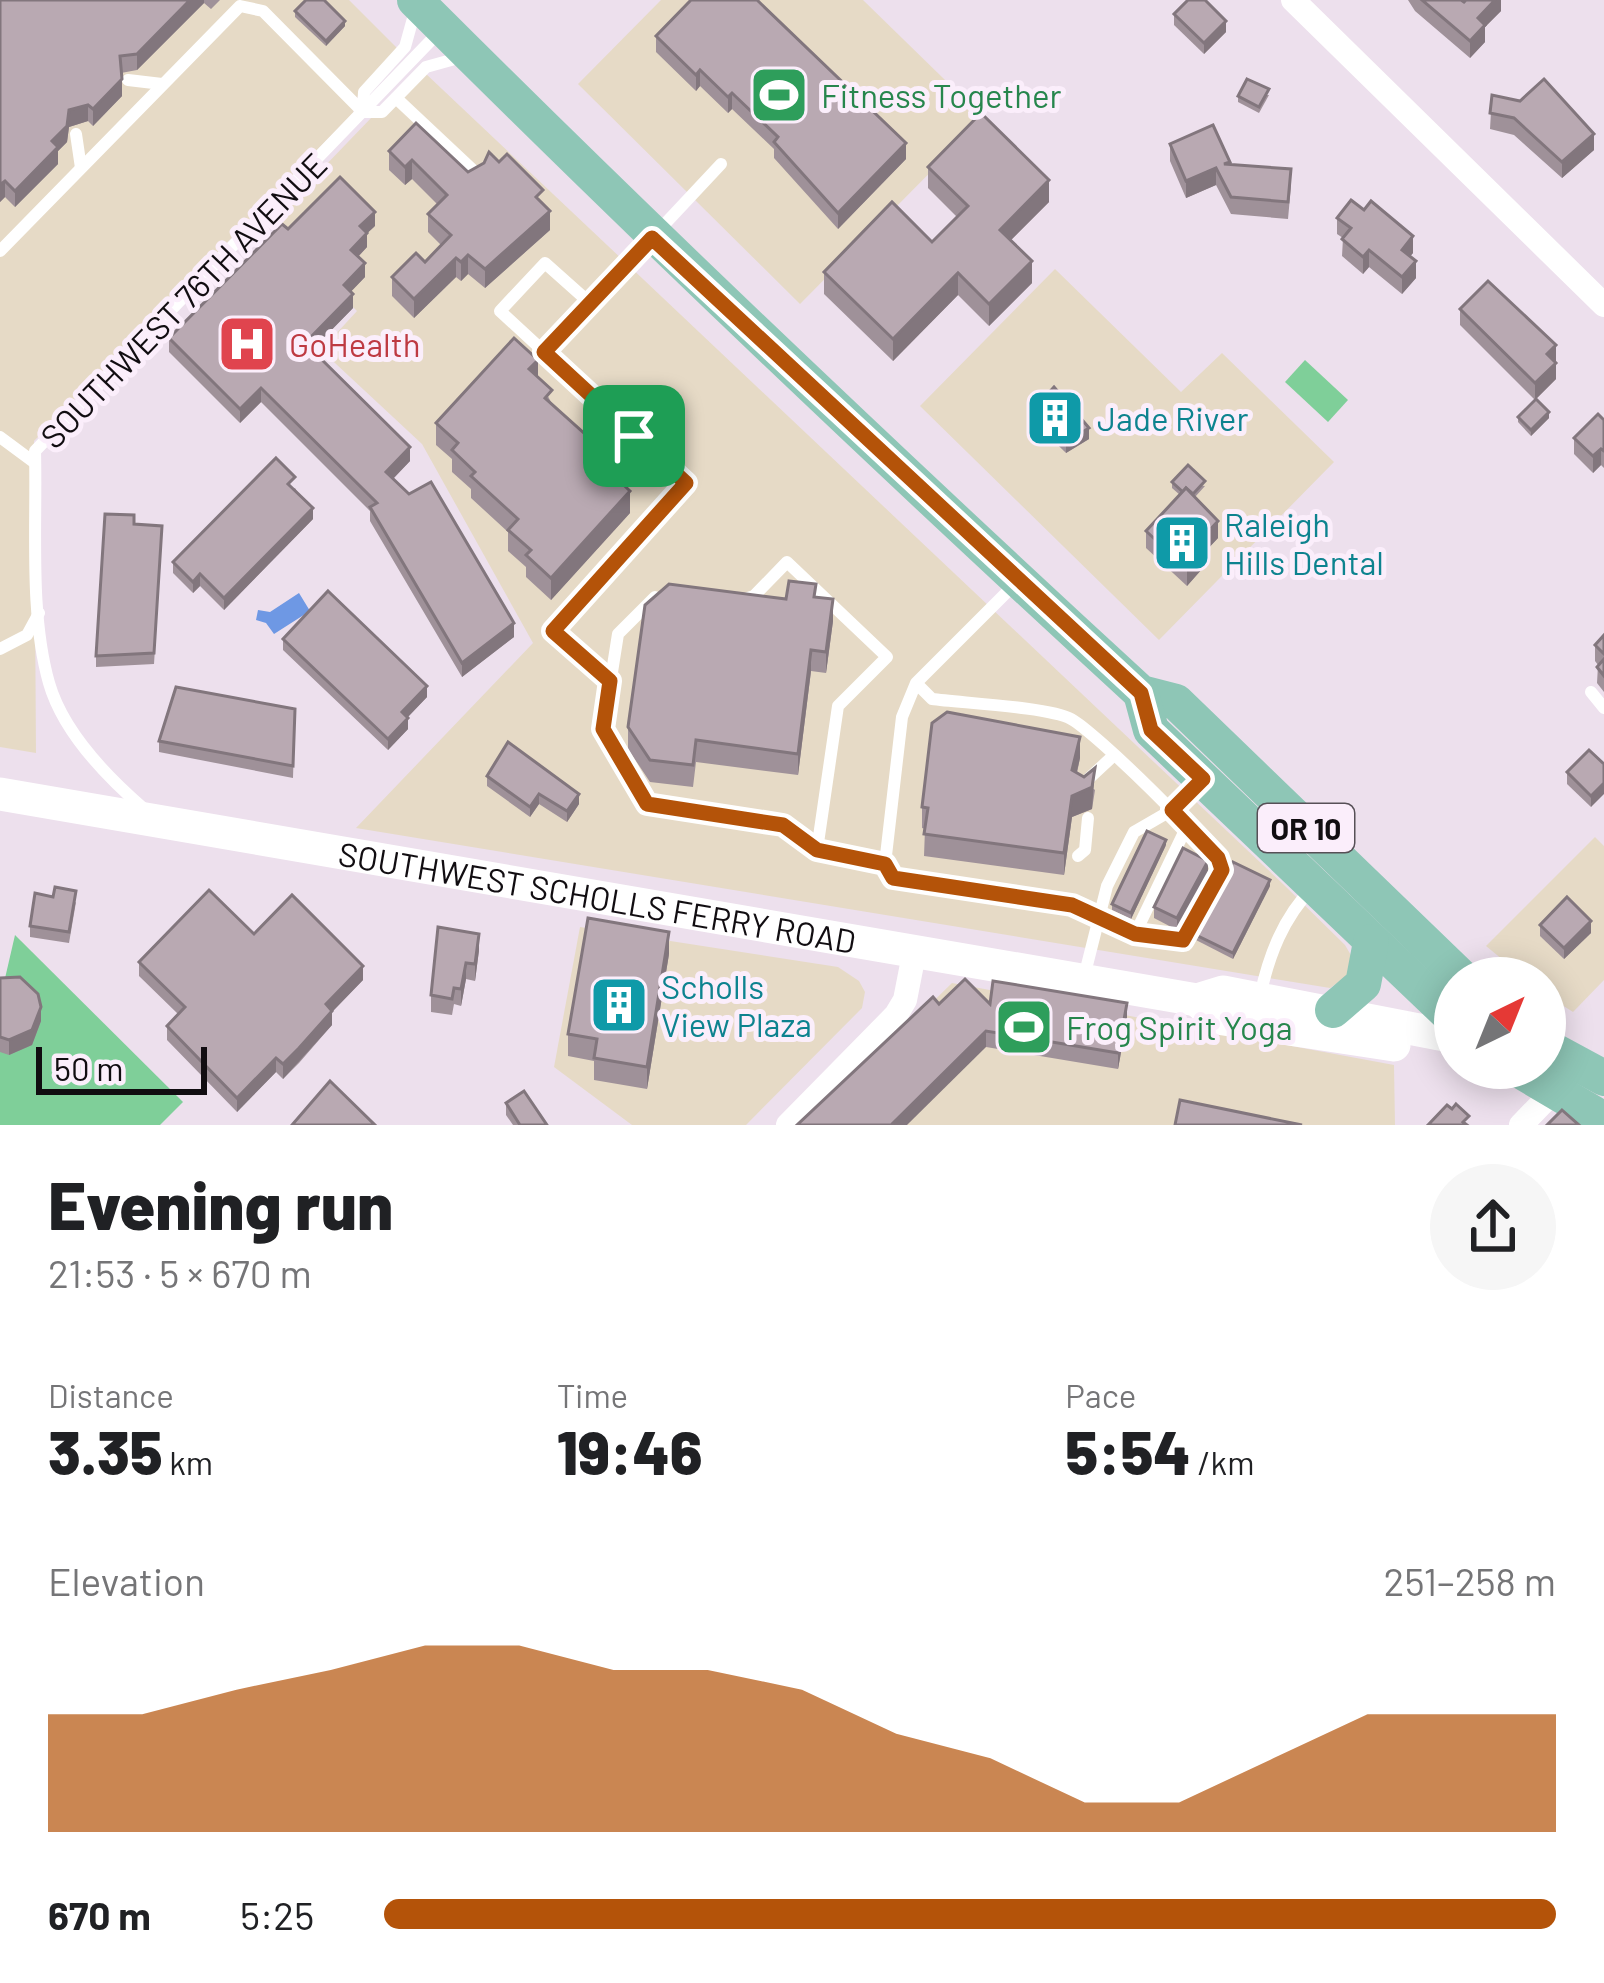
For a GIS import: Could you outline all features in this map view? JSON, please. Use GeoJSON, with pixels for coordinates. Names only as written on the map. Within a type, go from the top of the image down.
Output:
{"type":"FeatureCollection","features":[{"type":"Feature","properties":{"kind":"main road","name":"OR 10"},"geometry":{"type":"LineString","coordinates":[[425,10],[652,238],[1018,580],[1141,693],[1176,702],[1440,957]]}},
{"type":"Feature","properties":{"kind":"main road","name":"OR 10"},"geometry":{"type":"LineString","coordinates":[[1141,693],[1151,730],[1434,1000]]}},
{"type":"Feature","properties":{"kind":"main road","name":"SOUTHWEST SCHOLLS FERRY ROAD"},"geometry":{"type":"LineString","coordinates":[[0,794],[914,954],[1197,1000],[1223,992],[1434,1032]]}},
{"type":"Feature","properties":{"kind":"main road"},"geometry":{"type":"LineString","coordinates":[[1333,1010],[1360,990],[1372,942]]}},
{"type":"Feature","properties":{"kind":"main road","name":"SOUTHWEST SCHOLLS FERRY ROAD"},"geometry":{"type":"LineString","coordinates":[[1197,1000],[1217,1018],[1434,1050]]}},
{"type":"Feature","properties":{"kind":"main road"},"geometry":{"type":"LineString","coordinates":[[1566,1065],[1604,1078]]}},
{"type":"Feature","properties":{"kind":"main road"},"geometry":{"type":"LineString","coordinates":[[1566,1068],[1604,1120]]}},
{"type":"Feature","properties":{"kind":"street"},"geometry":{"type":"LineString","coordinates":[[1309,5],[1604,305]]}},
{"type":"Feature","properties":{"kind":"street"},"geometry":{"type":"LineString","coordinates":[[788,1125],[898,1012],[914,954]]}},
{"type":"Feature","properties":{"kind":"street"},"geometry":{"type":"LineString","coordinates":[[1521,1125],[1546,1089]]}},
{"type":"Feature","properties":{"kind":"lane"},"geometry":{"type":"LineString","coordinates":[[0,251],[240,6],[252,4],[363,112]]}},
{"type":"Feature","properties":{"kind":"lane","name":"SOUTHWEST 76TH AVENUE"},"geometry":{"type":"LineString","coordinates":[[363,112],[364,92],[406,47],[425,10]]}},
{"type":"Feature","properties":{"kind":"lane","name":"SOUTHWEST 76TH AVENUE"},"geometry":{"type":"LineString","coordinates":[[157,821],[116,785],[67,723],[49,682],[39,612],[38,445],[363,112],[425,10]]}},
{"type":"Feature","properties":{"kind":"lane","name":"SOUTHWEST 76TH AVENUE"},"geometry":{"type":"LineString","coordinates":[[363,112],[382,112],[426,68],[469,55]]}},
{"type":"Feature","properties":{"kind":"lane"},"geometry":{"type":"LineString","coordinates":[[128,80],[162,84]]}},
{"type":"Feature","properties":{"kind":"lane"},"geometry":{"type":"LineString","coordinates":[[396,98],[477,174]]}},
{"type":"Feature","properties":{"kind":"lane"},"geometry":{"type":"LineString","coordinates":[[76,134],[81,167]]}},
{"type":"Feature","properties":{"kind":"lane"},"geometry":{"type":"LineString","coordinates":[[544,352],[722,164]]}},
{"type":"Feature","properties":{"kind":"lane"},"geometry":{"type":"LineString","coordinates":[[590,304],[545,262],[500,311],[686,483],[553,631],[610,681]]}},
{"type":"Feature","properties":{"kind":"lane"},"geometry":{"type":"LineString","coordinates":[[0,436],[35,464]]}},
{"type":"Feature","properties":{"kind":"lane"},"geometry":{"type":"LineString","coordinates":[[719,599],[754,596],[787,562],[887,657],[838,706],[817,850]]}},
{"type":"Feature","properties":{"kind":"lane"},"geometry":{"type":"LineString","coordinates":[[916,683],[932,699],[1070,718],[1172,810],[1218,858],[1222,870],[1183,940],[1135,934],[1072,905],[893,878],[885,864],[902,717],[916,683],[1018,580]]}},
{"type":"Feature","properties":{"kind":"lane"},"geometry":{"type":"LineString","coordinates":[[679,595],[659,593],[618,634],[610,681],[603,729],[647,804],[783,825],[817,850],[885,864]]}},
{"type":"Feature","properties":{"kind":"lane"},"geometry":{"type":"LineString","coordinates":[[0,650],[27,635],[39,612]]}},
{"type":"Feature","properties":{"kind":"lane"},"geometry":{"type":"LineString","coordinates":[[1591,692],[1604,708]]}},
{"type":"Feature","properties":{"kind":"lane"},"geometry":{"type":"LineString","coordinates":[[1089,785],[1112,757]]}},
{"type":"Feature","properties":{"kind":"lane"},"geometry":{"type":"LineString","coordinates":[[1083,982],[1097,915],[1134,832],[1172,810],[1203,779]]}},
{"type":"Feature","properties":{"kind":"lane"},"geometry":{"type":"LineString","coordinates":[[1078,856],[1085,850],[1088,818]]}},
{"type":"Feature","properties":{"kind":"lane"},"geometry":{"type":"LineString","coordinates":[[1135,934],[1187,826]]}},
{"type":"Feature","properties":{"kind":"lane"},"geometry":{"type":"LineString","coordinates":[[1260,998],[1268,962],[1293,908],[1313,886]]}},
{"type":"Feature","properties":{"kind":"shaded area"},"geometry":{"type":"Polygon","coordinates":[[[0,0],[349,0],[397,48],[360,88],[353,113],[34,441],[36,753],[0,747],[0,0]]]}},
{"type":"Feature","properties":{"kind":"shaded area"},"geometry":{"type":"Polygon","coordinates":[[[661,0],[863,0],[984,118],[800,304],[578,84],[661,0]]]}},
{"type":"Feature","properties":{"kind":"shaded area"},"geometry":{"type":"Polygon","coordinates":[[[424,72],[1283,884],[1345,945],[1352,957],[1348,975],[1330,988],[356,828],[533,643],[422,444],[321,350],[357,311],[269,224],[373,116],[424,72]]]}},
{"type":"Feature","properties":{"kind":"shaded area"},"geometry":{"type":"Polygon","coordinates":[[[1055,269],[1181,392],[1222,353],[1334,462],[1159,640],[920,406],[1055,269]]]}},
{"type":"Feature","properties":{"kind":"shaded area"},"geometry":{"type":"Polygon","coordinates":[[[1595,837],[1604,846],[1604,980],[1573,1012],[1566,1008],[1566,957],[1499,957],[1486,946],[1595,837]]]}},
{"type":"Feature","properties":{"kind":"shaded area","name":"Scholls View Plaza"},"geometry":{"type":"Polygon","coordinates":[[[580,927],[838,967],[859,981],[865,992],[862,1008],[746,1125],[632,1125],[554,1067],[580,927]]]}},
{"type":"Feature","properties":{"kind":"shaded area"},"geometry":{"type":"Polygon","coordinates":[[[952,983],[1394,1065],[1395,1125],[807,1125],[952,983]]]}},
{"type":"Feature","properties":{"kind":"green space"},"geometry":{"type":"Polygon","coordinates":[[[1305,360],[1348,400],[1328,422],[1285,382],[1305,360]]]}},
{"type":"Feature","properties":{"kind":"green space"},"geometry":{"type":"Polygon","coordinates":[[[15,935],[183,1102],[160,1125],[0,1125],[0,1000],[15,935]]]}},
{"type":"Feature","properties":{"kind":"water"},"geometry":{"type":"Polygon","coordinates":[[[299,593],[310,611],[274,634],[266,623],[256,620],[258,610],[270,612],[299,593]]]}},
{"type":"Feature","properties":{"kind":"building"},"geometry":{"type":"Polygon","coordinates":[[[0,0],[190,0],[137,54],[120,56],[122,79],[93,109],[88,105],[69,110],[67,126],[52,141],[58,147],[15,191],[5,181],[0,185],[0,0]]]}},
{"type":"Feature","properties":{"kind":"building"},"geometry":{"type":"Polygon","coordinates":[[[306,0],[324,0],[345,21],[326,41],[295,11],[306,0]]]}},
{"type":"Feature","properties":{"kind":"building"},"geometry":{"type":"Polygon","coordinates":[[[691,0],[757,0],[906,143],[838,213],[774,142],[778,137],[732,93],[728,97],[700,70],[696,75],[656,36],[691,0]]]}},
{"type":"Feature","properties":{"kind":"building"},"geometry":{"type":"Polygon","coordinates":[[[1188,0],[1205,0],[1226,21],[1204,43],[1174,14],[1188,0]]]}},
{"type":"Feature","properties":{"kind":"building"},"geometry":{"type":"Polygon","coordinates":[[[1422,0],[1495,0],[1478,18],[1485,25],[1470,41],[1422,0]]]}},
{"type":"Feature","properties":{"kind":"building"},"geometry":{"type":"Polygon","coordinates":[[[1247,79],[1269,89],[1259,107],[1238,96],[1247,79]]]}},
{"type":"Feature","properties":{"kind":"building"},"geometry":{"type":"Polygon","coordinates":[[[1544,79],[1594,134],[1562,162],[1514,118],[1490,113],[1492,95],[1520,101],[1544,79]]]}},
{"type":"Feature","properties":{"kind":"building"},"geometry":{"type":"Polygon","coordinates":[[[981,113],[1049,180],[1000,230],[1032,261],[989,304],[958,273],[893,339],[824,272],[892,202],[932,242],[968,206],[928,167],[981,113]]]}},
{"type":"Feature","properties":{"kind":"building"},"geometry":{"type":"Polygon","coordinates":[[[416,123],[468,172],[484,163],[489,152],[499,162],[507,154],[543,190],[536,197],[550,211],[485,269],[468,255],[461,262],[456,258],[414,299],[392,277],[416,253],[425,262],[451,235],[428,214],[447,195],[412,160],[405,167],[389,151],[416,123]]]}},
{"type":"Feature","properties":{"kind":"building"},"geometry":{"type":"Polygon","coordinates":[[[1213,125],[1230,162],[1224,164],[1291,169],[1288,202],[1231,197],[1216,168],[1186,181],[1170,144],[1213,125]]]}},
{"type":"Feature","properties":{"kind":"building"},"geometry":{"type":"Polygon","coordinates":[[[340,177],[375,212],[360,226],[367,233],[351,250],[365,263],[344,285],[353,294],[305,343],[410,447],[386,472],[409,494],[431,482],[514,623],[462,663],[370,507],[377,503],[261,388],[240,409],[169,338],[282,224],[288,229],[340,177]]]}},
{"type":"Feature","properties":{"kind":"building"},"geometry":{"type":"Polygon","coordinates":[[[1351,200],[1364,210],[1371,201],[1413,236],[1402,250],[1416,261],[1402,277],[1369,250],[1363,257],[1342,239],[1351,228],[1337,218],[1351,200]]]}},
{"type":"Feature","properties":{"kind":"building"},"geometry":{"type":"Polygon","coordinates":[[[1488,281],[1556,345],[1547,354],[1556,363],[1535,383],[1460,309],[1488,281]]]}},
{"type":"Feature","properties":{"kind":"building"},"geometry":{"type":"Polygon","coordinates":[[[514,338],[538,360],[529,369],[552,390],[545,398],[615,461],[608,470],[630,491],[551,578],[526,555],[531,550],[508,530],[518,519],[471,476],[475,472],[452,450],[458,443],[436,423],[514,338]]]}},
{"type":"Feature","properties":{"kind":"building"},"geometry":{"type":"Polygon","coordinates":[[[1054,387],[1089,428],[1066,442],[1033,410],[1054,387]]]}},
{"type":"Feature","properties":{"kind":"building"},"geometry":{"type":"Polygon","coordinates":[[[1536,399],[1549,412],[1531,430],[1518,417],[1536,399]]]}},
{"type":"Feature","properties":{"kind":"building"},"geometry":{"type":"Polygon","coordinates":[[[1598,414],[1604,420],[1604,451],[1593,456],[1574,438],[1598,414]]]}},
{"type":"Feature","properties":{"kind":"building"},"geometry":{"type":"Polygon","coordinates":[[[276,458],[295,477],[288,484],[313,508],[224,598],[200,574],[193,582],[173,562],[276,458]]]}},
{"type":"Feature","properties":{"kind":"building"},"geometry":{"type":"Polygon","coordinates":[[[1188,465],[1205,481],[1193,494],[1172,482],[1188,465]]]}},
{"type":"Feature","properties":{"kind":"building","name":"Raleigh Hills Dental"},"geometry":{"type":"Polygon","coordinates":[[[1186,488],[1218,521],[1195,546],[1202,553],[1187,569],[1146,531],[1186,488]]]}},
{"type":"Feature","properties":{"kind":"building"},"geometry":{"type":"Polygon","coordinates":[[[105,514],[134,515],[134,524],[162,526],[154,653],[96,656],[105,514]]]}},
{"type":"Feature","properties":{"kind":"building"},"geometry":{"type":"Polygon","coordinates":[[[789,581],[816,584],[814,597],[833,599],[826,652],[811,650],[798,754],[696,740],[693,765],[650,760],[628,727],[645,605],[669,584],[786,599],[789,581]]]}},
{"type":"Feature","properties":{"kind":"building"},"geometry":{"type":"Polygon","coordinates":[[[328,591],[427,686],[402,712],[408,718],[388,739],[283,639],[328,591]]]}},
{"type":"Feature","properties":{"kind":"building"},"geometry":{"type":"Polygon","coordinates":[[[176,687],[295,709],[293,766],[159,741],[176,687]]]}},
{"type":"Feature","properties":{"kind":"building"},"geometry":{"type":"Polygon","coordinates":[[[947,712],[1080,737],[1072,770],[1084,777],[1095,768],[1092,787],[1072,796],[1064,853],[924,834],[928,808],[922,807],[932,723],[947,712]]]}},
{"type":"Feature","properties":{"kind":"building"},"geometry":{"type":"Polygon","coordinates":[[[508,742],[579,794],[567,811],[539,794],[530,807],[487,776],[508,742]]]}},
{"type":"Feature","properties":{"kind":"building"},"geometry":{"type":"Polygon","coordinates":[[[1589,750],[1604,764],[1604,783],[1591,796],[1567,772],[1589,750]]]}},
{"type":"Feature","properties":{"kind":"building"},"geometry":{"type":"Polygon","coordinates":[[[1147,831],[1166,840],[1131,913],[1112,904],[1147,831]]]}},
{"type":"Feature","properties":{"kind":"building"},"geometry":{"type":"Polygon","coordinates":[[[1183,848],[1208,861],[1177,918],[1154,907],[1183,848]]]}},
{"type":"Feature","properties":{"kind":"building"},"geometry":{"type":"Polygon","coordinates":[[[1233,862],[1270,880],[1233,953],[1196,935],[1233,862]]]}},
{"type":"Feature","properties":{"kind":"building"},"geometry":{"type":"Polygon","coordinates":[[[55,887],[76,891],[69,932],[30,926],[35,893],[53,897],[55,887]]]}},
{"type":"Feature","properties":{"kind":"building"},"geometry":{"type":"Polygon","coordinates":[[[209,890],[254,934],[292,895],[363,966],[326,1004],[332,1011],[299,1048],[283,1064],[276,1058],[237,1098],[167,1026],[185,1007],[139,962],[209,890]]]}},
{"type":"Feature","properties":{"kind":"building"},"geometry":{"type":"Polygon","coordinates":[[[1567,897],[1591,921],[1564,948],[1540,925],[1567,897]]]}},
{"type":"Feature","properties":{"kind":"building","name":"Scholls View Plaza"},"geometry":{"type":"Polygon","coordinates":[[[588,918],[669,932],[647,1067],[594,1058],[597,1039],[568,1034],[588,918]]]}},
{"type":"Feature","properties":{"kind":"building"},"geometry":{"type":"Polygon","coordinates":[[[438,927],[479,934],[475,964],[466,963],[461,989],[454,988],[452,999],[431,995],[438,927]]]}},
{"type":"Feature","properties":{"kind":"building"},"geometry":{"type":"Polygon","coordinates":[[[20,977],[38,994],[41,1007],[32,1030],[9,1040],[0,1037],[0,978],[20,977]]]}},
{"type":"Feature","properties":{"kind":"building"},"geometry":{"type":"Polygon","coordinates":[[[965,979],[990,1004],[993,981],[1127,1003],[1118,1053],[986,1031],[891,1125],[797,1125],[933,997],[939,1004],[965,979]]]}},
{"type":"Feature","properties":{"kind":"building"},"geometry":{"type":"Polygon","coordinates":[[[330,1081],[375,1125],[292,1125],[330,1081]]]}},
{"type":"Feature","properties":{"kind":"building"},"geometry":{"type":"Polygon","coordinates":[[[524,1091],[547,1125],[520,1125],[506,1103],[524,1091]]]}},
{"type":"Feature","properties":{"kind":"building"},"geometry":{"type":"Polygon","coordinates":[[[1180,1100],[1302,1125],[1175,1125],[1180,1100]]]}},
{"type":"Feature","properties":{"kind":"building"},"geometry":{"type":"Polygon","coordinates":[[[1456,1104],[1469,1116],[1463,1122],[1467,1125],[1428,1125],[1447,1105],[1452,1109],[1456,1104]]]}},
{"type":"Feature","properties":{"kind":"building"},"geometry":{"type":"Polygon","coordinates":[[[1562,1110],[1579,1125],[1547,1125],[1562,1110]]]}},
{"type":"Feature","properties":{"kind":"place","name":"Fitness Together"},"geometry":{"type":"Point","coordinates":[779,95]}},
{"type":"Feature","properties":{"kind":"place","name":"GoHealth"},"geometry":{"type":"Point","coordinates":[247,344]}},
{"type":"Feature","properties":{"kind":"place","name":"Jade River"},"geometry":{"type":"Point","coordinates":[1055,418]}},
{"type":"Feature","properties":{"kind":"place","name":"Raleigh Hills Dental"},"geometry":{"type":"Point","coordinates":[1182,543]}},
{"type":"Feature","properties":{"kind":"place","name":"Scholls View Plaza"},"geometry":{"type":"Point","coordinates":[619,1005]}},
{"type":"Feature","properties":{"kind":"place","name":"Frog Spirit Yoga"},"geometry":{"type":"Point","coordinates":[1024,1027]}},
{"type":"Feature","properties":{"kind":"route"},"geometry":{"type":"LineString","coordinates":[[652,238],[1141,693],[1151,730],[1203,779],[1172,810],[1218,858],[1222,870],[1183,940],[1174,943],[1135,934],[1072,905],[893,878],[885,864],[817,850],[783,825],[647,804],[603,729],[610,681],[553,631],[686,483],[634,436],[544,352],[652,238]]}}]}
